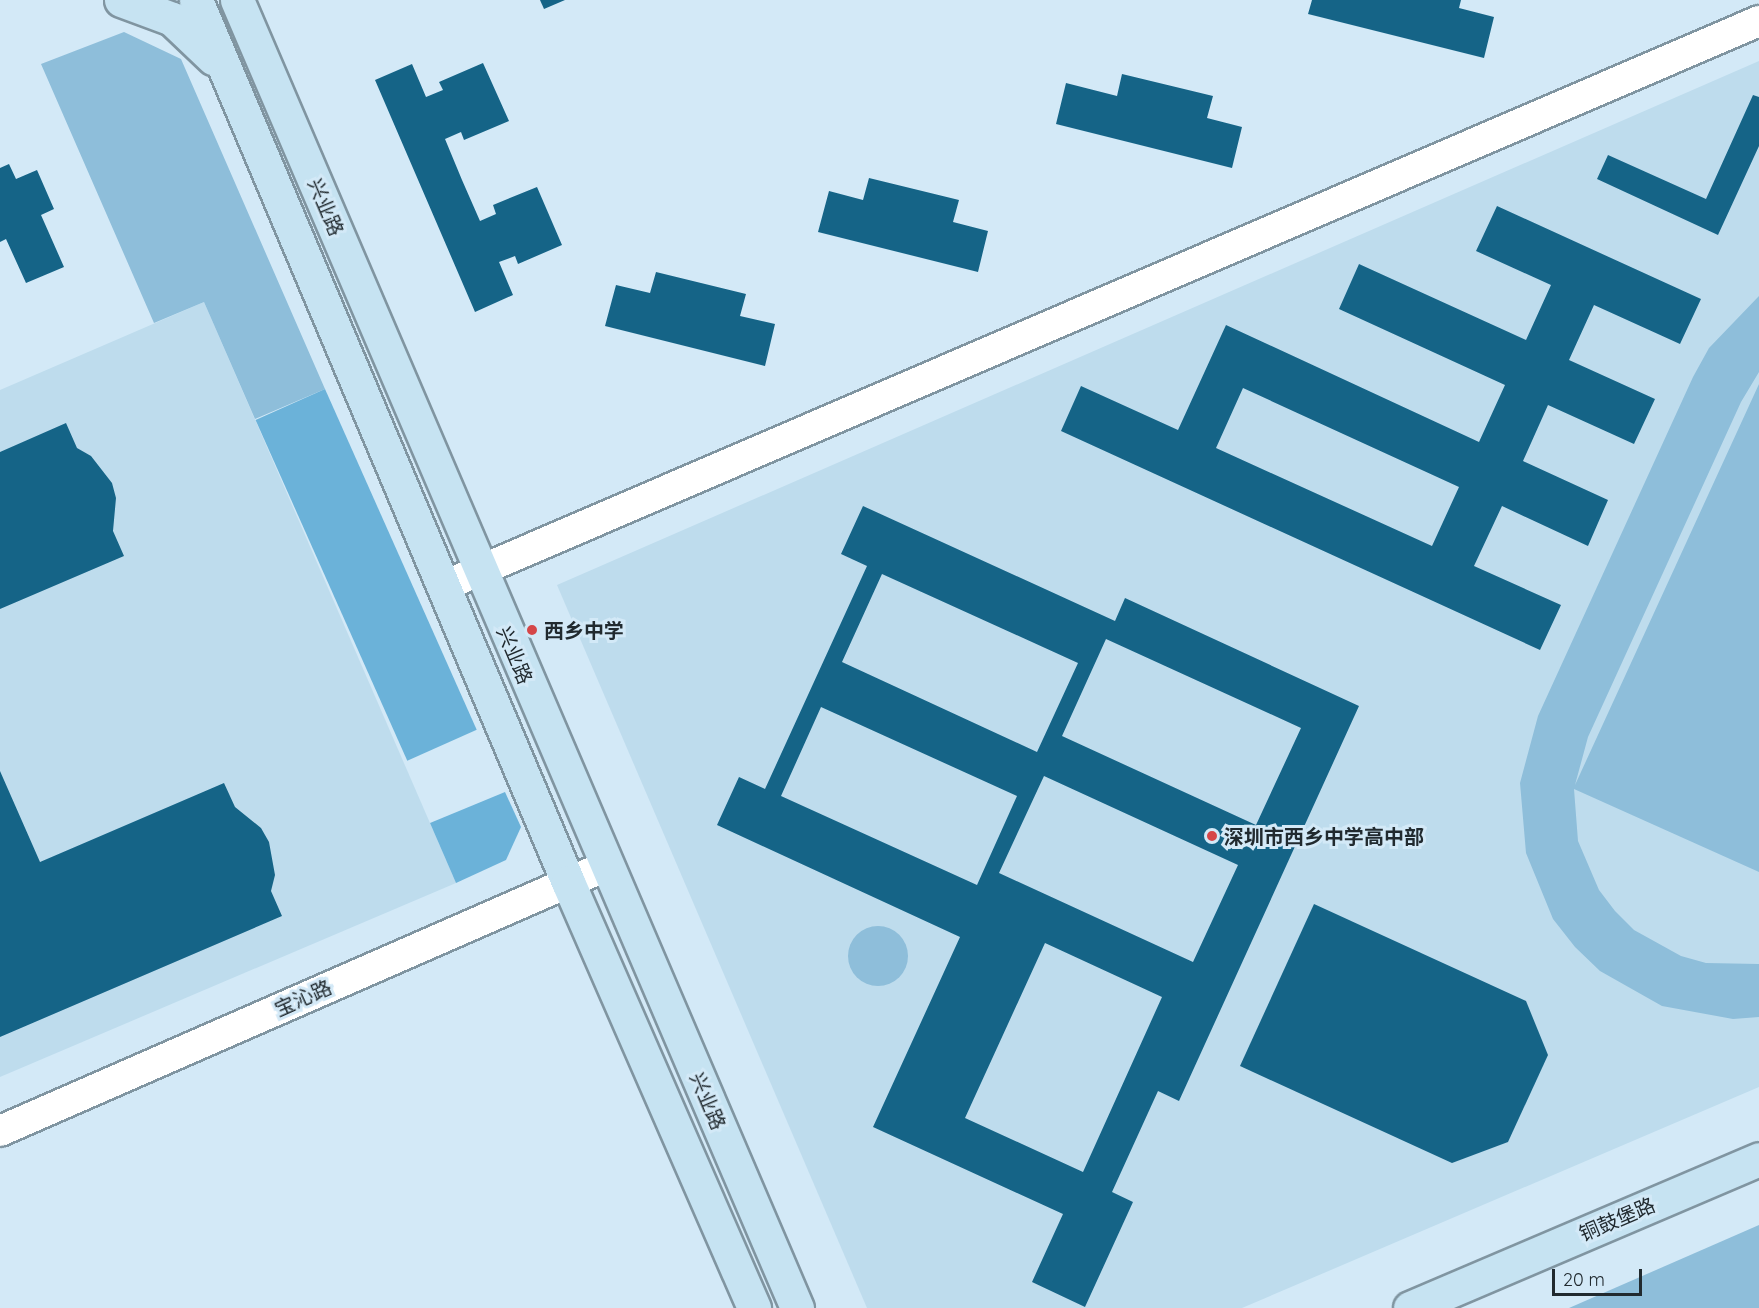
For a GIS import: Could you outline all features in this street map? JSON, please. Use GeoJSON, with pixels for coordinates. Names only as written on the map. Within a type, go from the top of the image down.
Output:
{"type":"FeatureCollection","features":[{"type":"Feature","properties":{"kind":"main road"},"geometry":{"type":"LineString","coordinates":[[121,0],[172,19],[209,52],[234,85]]}},
{"type":"Feature","properties":{"kind":"main road","name":"兴业路"},"geometry":{"type":"LineString","coordinates":[[196,0],[234,85],[568,882],[754,1308]]}},
{"type":"Feature","properties":{"kind":"main road","name":"兴业路"},"geometry":{"type":"LineString","coordinates":[[237,0],[479,571],[797,1308]]}},
{"type":"Feature","properties":{"kind":"main road"},"geometry":{"type":"LineString","coordinates":[[260,0],[272,79]]}},
{"type":"Feature","properties":{"kind":"main road","name":"铜鼓堡路"},"geometry":{"type":"LineString","coordinates":[[1410,1308],[1759,1159]]}},
{"type":"Feature","properties":{"kind":"street"},"geometry":{"type":"LineString","coordinates":[[444,586],[1759,21]]}},
{"type":"Feature","properties":{"kind":"street","name":"宝沁路"},"geometry":{"type":"LineString","coordinates":[[0,1131],[606,866]]}},
{"type":"Feature","properties":{"kind":"shaded area"},"geometry":{"type":"Polygon","coordinates":[[[124,32],[181,59],[325,389],[255,419],[204,302],[154,323],[41,64],[124,32]]]}},
{"type":"Feature","properties":{"kind":"shaded area","name":"深圳市西乡中学高中部"},"geometry":{"type":"Polygon","coordinates":[[[1759,61],[1759,1087],[1242,1308],[867,1308],[557,585],[1759,61]]]}},
{"type":"Feature","properties":{"kind":"shaded area"},"geometry":{"type":"Polygon","coordinates":[[[1759,296],[1759,372],[1741,402],[1588,737],[1575,785],[1759,384],[1759,872],[1574,789],[1578,841],[1599,890],[1634,930],[1681,956],[1706,963],[1759,964],[1759,1017],[1733,1019],[1662,1006],[1600,971],[1575,947],[1553,919],[1526,853],[1520,783],[1538,716],[1693,377],[1709,348],[1759,296]]]}},
{"type":"Feature","properties":{"kind":"shaded area"},"geometry":{"type":"Polygon","coordinates":[[[204,302],[456,883],[0,1077],[0,390],[204,302]]]}},
{"type":"Feature","properties":{"kind":"shaded area"},"geometry":{"type":"Polygon","coordinates":[[[325,389],[477,730],[407,761],[256,420],[325,389]]]}},
{"type":"Feature","properties":{"kind":"shaded area"},"geometry":{"type":"Polygon","coordinates":[[[505,792],[521,827],[506,860],[456,883],[430,823],[505,792]]]}},
{"type":"Feature","properties":{"kind":"shaded area"},"geometry":{"type":"Polygon","coordinates":[[[872,926],[884,926],[900,934],[906,944],[908,956],[906,968],[900,978],[884,986],[872,986],[856,978],[848,962],[848,950],[856,934],[872,926]]]}},
{"type":"Feature","properties":{"kind":"shaded area"},"geometry":{"type":"Polygon","coordinates":[[[1759,1225],[1759,1308],[1569,1308],[1759,1225]]]}},
{"type":"Feature","properties":{"kind":"building"},"geometry":{"type":"Polygon","coordinates":[[[540,0],[565,0],[544,9],[540,0]]]}},
{"type":"Feature","properties":{"kind":"building"},"geometry":{"type":"Polygon","coordinates":[[[1312,0],[1461,0],[1459,8],[1494,17],[1484,58],[1308,14],[1312,0]]]}},
{"type":"Feature","properties":{"kind":"building"},"geometry":{"type":"Polygon","coordinates":[[[483,63],[509,121],[464,140],[461,132],[445,139],[462,180],[480,221],[496,214],[493,205],[537,187],[562,245],[518,264],[515,256],[499,262],[513,295],[475,312],[375,80],[412,64],[426,97],[443,90],[439,82],[483,63]]]}},
{"type":"Feature","properties":{"kind":"building"},"geometry":{"type":"Polygon","coordinates":[[[1122,74],[1213,96],[1207,118],[1242,127],[1232,168],[1056,124],[1066,83],[1117,96],[1122,74]]]}},
{"type":"Feature","properties":{"kind":"building"},"geometry":{"type":"Polygon","coordinates":[[[1753,95],[1759,97],[1759,146],[1718,235],[1597,179],[1608,155],[1706,199],[1753,95]]]}},
{"type":"Feature","properties":{"kind":"building"},"geometry":{"type":"Polygon","coordinates":[[[9,164],[16,179],[37,170],[54,209],[41,215],[64,267],[26,283],[6,239],[0,242],[0,168],[9,164]]]}},
{"type":"Feature","properties":{"kind":"building"},"geometry":{"type":"Polygon","coordinates":[[[869,178],[959,200],[953,222],[988,231],[978,272],[818,232],[829,191],[863,200],[869,178]]]}},
{"type":"Feature","properties":{"kind":"building"},"geometry":{"type":"Polygon","coordinates":[[[1497,206],[1701,299],[1680,344],[1594,305],[1569,360],[1655,399],[1634,444],[1548,405],[1523,461],[1608,500],[1588,546],[1502,506],[1474,566],[1561,605],[1540,650],[1061,431],[1081,386],[1178,430],[1226,325],[1479,442],[1505,385],[1339,309],[1359,264],[1526,340],[1551,285],[1476,251],[1497,206]],[[1243,388],[1216,448],[1432,546],[1459,487],[1243,388]]]}},
{"type":"Feature","properties":{"kind":"building"},"geometry":{"type":"Polygon","coordinates":[[[656,272],[746,294],[740,316],[775,324],[765,366],[605,326],[616,285],[650,293],[656,272]]]}},
{"type":"Feature","properties":{"kind":"building"},"geometry":{"type":"Polygon","coordinates":[[[66,423],[77,448],[91,456],[112,483],[116,498],[113,531],[124,556],[0,609],[0,452],[66,423]]]}},
{"type":"Feature","properties":{"kind":"building"},"geometry":{"type":"Polygon","coordinates":[[[863,506],[1115,621],[1125,598],[1359,706],[1179,1101],[1158,1091],[1112,1192],[1133,1202],[1085,1307],[1032,1282],[1063,1214],[873,1127],[960,937],[717,825],[739,777],[765,789],[867,566],[841,554],[863,506]],[[882,574],[842,662],[1037,752],[1078,663],[882,574]],[[1106,639],[1062,736],[1256,825],[1301,728],[1106,639]],[[821,707],[781,796],[977,885],[1017,796],[821,707]],[[1044,776],[999,873],[1193,962],[1238,865],[1044,776]],[[1045,943],[965,1118],[1083,1172],[1162,997],[1045,943]]]}},
{"type":"Feature","properties":{"kind":"building"},"geometry":{"type":"Polygon","coordinates":[[[0,771],[40,862],[224,783],[235,807],[261,828],[269,842],[275,875],[271,891],[282,916],[0,1037],[0,771]]]}},
{"type":"Feature","properties":{"kind":"building"},"geometry":{"type":"Polygon","coordinates":[[[1314,904],[1526,1001],[1548,1055],[1508,1142],[1452,1163],[1240,1066],[1314,904]]]}},
{"type":"Feature","properties":{"kind":"place","name":"西乡中学"},"geometry":{"type":"Point","coordinates":[532,630]}},
{"type":"Feature","properties":{"kind":"place","name":"深圳市西乡中学高中部"},"geometry":{"type":"Point","coordinates":[1212,836]}}]}
